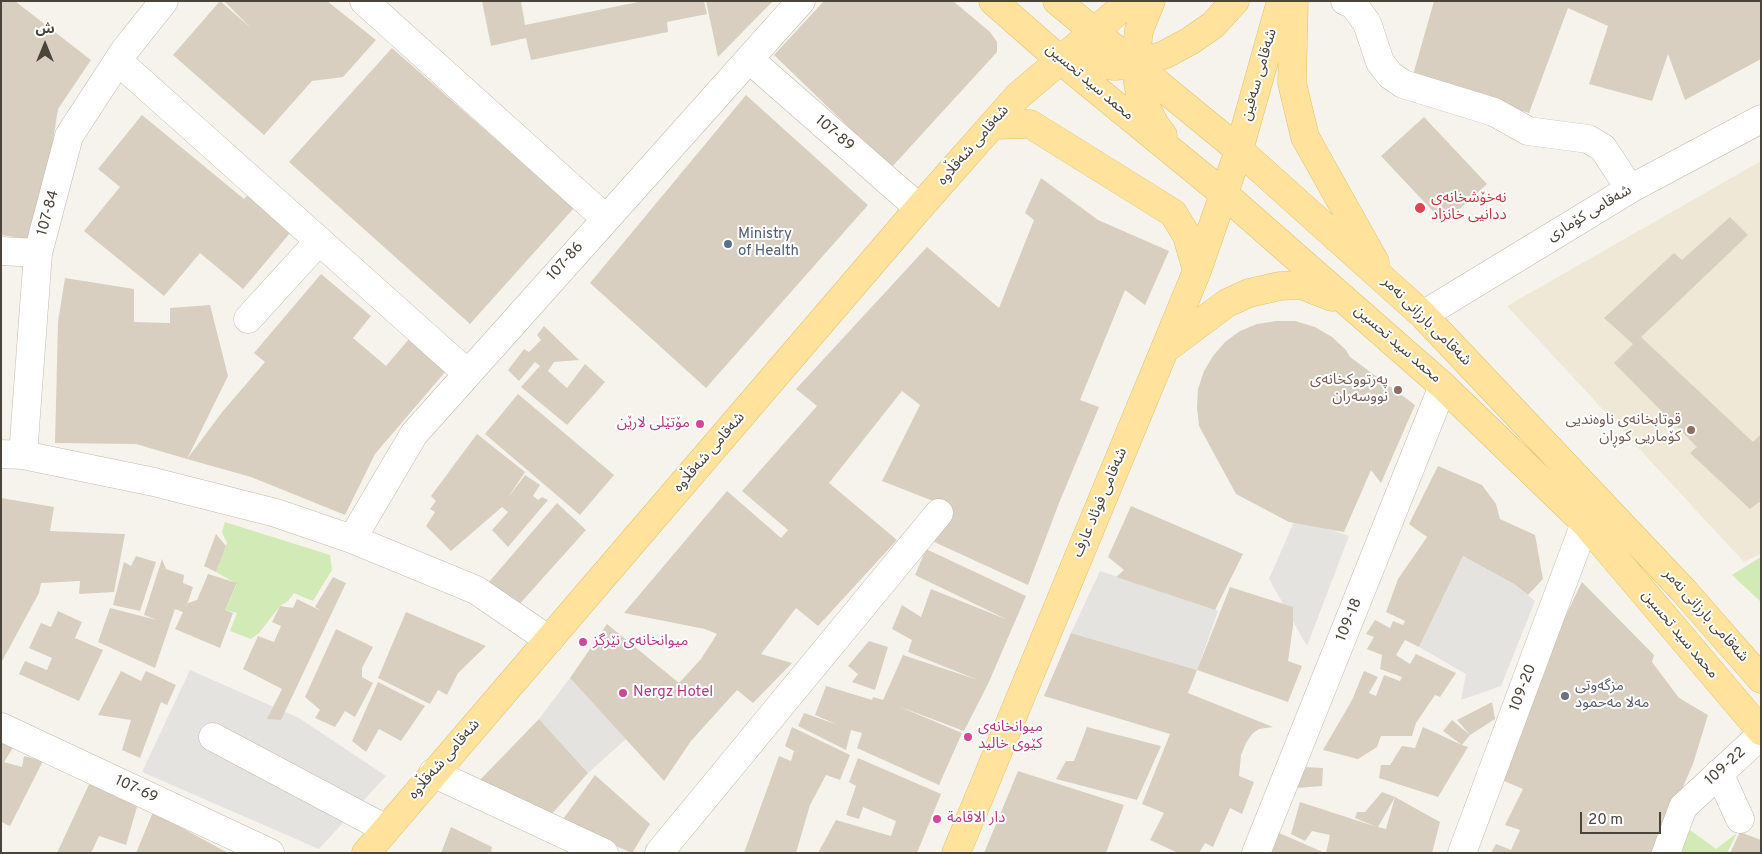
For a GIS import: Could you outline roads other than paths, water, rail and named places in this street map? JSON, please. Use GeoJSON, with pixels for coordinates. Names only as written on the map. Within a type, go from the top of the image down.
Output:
{"type":"FeatureCollection","features":[{"type":"Feature","properties":{"kind":"main road","name":"محمد سید تحسین"},"geometry":{"type":"LineString","coordinates":[[993,1],[1059,59],[1224,194],[1443,386],[1585,523],[1761,731]]}},
{"type":"Feature","properties":{"kind":"main road","name":"شەقامی بارزانی نەمر"},"geometry":{"type":"LineString","coordinates":[[1057,1],[1239,150],[1423,315],[1684,591],[1761,679]]}},
{"type":"Feature","properties":{"kind":"main road"},"geometry":{"type":"LineString","coordinates":[[1059,59],[1096,32],[1130,1]]}},
{"type":"Feature","properties":{"kind":"main road"},"geometry":{"type":"LineString","coordinates":[[1151,1],[1139,30],[1135,64],[1140,96],[1155,125],[1187,164]]}},
{"type":"Feature","properties":{"kind":"main road"},"geometry":{"type":"LineString","coordinates":[[1059,59],[1101,65],[1135,64],[1164,55],[1190,42],[1213,25],[1235,1]]}},
{"type":"Feature","properties":{"kind":"main road","name":"شەقامی سەفین"},"geometry":{"type":"LineString","coordinates":[[1239,150],[1281,1]]}},
{"type":"Feature","properties":{"kind":"main road"},"geometry":{"type":"LineString","coordinates":[[1294,1],[1292,83],[1305,137],[1387,283]]}},
{"type":"Feature","properties":{"kind":"main road","name":"شەقامی شەقڵاوە"},"geometry":{"type":"LineString","coordinates":[[366,853],[919,208],[1018,96],[1059,59]]}},
{"type":"Feature","properties":{"kind":"main road"},"geometry":{"type":"LineString","coordinates":[[993,125],[1030,124],[1173,213],[1187,236],[1197,272]]}},
{"type":"Feature","properties":{"kind":"main road","name":"شەقامی فوئاد عارف"},"geometry":{"type":"LineString","coordinates":[[956,853],[1197,272],[1239,150]]}},
{"type":"Feature","properties":{"kind":"main road"},"geometry":{"type":"LineString","coordinates":[[1165,349],[1194,326],[1227,304],[1248,293],[1280,286],[1302,284],[1348,304]]}},
{"type":"Feature","properties":{"kind":"street","name":"107-84"},"geometry":{"type":"LineString","coordinates":[[12,454],[38,253],[69,136],[118,61],[164,1]]}},
{"type":"Feature","properties":{"kind":"street"},"geometry":{"type":"LineString","coordinates":[[364,1],[605,218]]}},
{"type":"Feature","properties":{"kind":"street","name":"107-86"},"geometry":{"type":"LineString","coordinates":[[352,539],[414,434],[605,218],[801,1]]}},
{"type":"Feature","properties":{"kind":"street"},"geometry":{"type":"LineString","coordinates":[[1345,1],[1354,6],[1367,24],[1380,62],[1390,75],[1403,84],[1494,112],[1528,131],[1588,139],[1603,148],[1630,189]]}},
{"type":"Feature","properties":{"kind":"street","name":"107-89"},"geometry":{"type":"LineString","coordinates":[[749,59],[919,208]]}},
{"type":"Feature","properties":{"kind":"street"},"geometry":{"type":"LineString","coordinates":[[118,61],[467,373]]}},
{"type":"Feature","properties":{"kind":"street","name":"شەقامی کۆماری"},"geometry":{"type":"LineString","coordinates":[[1423,315],[1630,189],[1761,119]]}},
{"type":"Feature","properties":{"kind":"street"},"geometry":{"type":"LineString","coordinates":[[248,319],[319,241]]}},
{"type":"Feature","properties":{"kind":"street"},"geometry":{"type":"LineString","coordinates":[[1,251],[38,253]]}},
{"type":"Feature","properties":{"kind":"street","name":"109-18"},"geometry":{"type":"LineString","coordinates":[[1256,853],[1443,386]]}},
{"type":"Feature","properties":{"kind":"street"},"geometry":{"type":"LineString","coordinates":[[12,454],[154,482],[276,513],[352,539],[476,590],[549,640]]}},
{"type":"Feature","properties":{"kind":"street"},"geometry":{"type":"LineString","coordinates":[[658,853],[939,513]]}},
{"type":"Feature","properties":{"kind":"street","name":"109-20"},"geometry":{"type":"LineString","coordinates":[[1462,853],[1585,523]]}},
{"type":"Feature","properties":{"kind":"street","name":"107-69"},"geometry":{"type":"LineString","coordinates":[[1,728],[270,853]]}},
{"type":"Feature","properties":{"kind":"street","name":"109-22"},"geometry":{"type":"LineString","coordinates":[[1666,853],[1683,807],[1761,735]]}},
{"type":"Feature","properties":{"kind":"street"},"geometry":{"type":"LineString","coordinates":[[213,737],[386,829]]}},
{"type":"Feature","properties":{"kind":"street"},"geometry":{"type":"LineString","coordinates":[[433,773],[604,853]]}},
{"type":"Feature","properties":{"kind":"street"},"geometry":{"type":"LineString","coordinates":[[1719,773],[1740,819]]}},
{"type":"Feature","properties":{"kind":"place","name":"نەخۆشخانەی ددانیی خانزاد"},"geometry":{"type":"Point","coordinates":[1420,208]}},
{"type":"Feature","properties":{"kind":"place","name":"Ministry of Health"},"geometry":{"type":"Point","coordinates":[728,244]}},
{"type":"Feature","properties":{"kind":"place","name":"پەرتووکخانەی نووسەران"},"geometry":{"type":"Point","coordinates":[1398,390]}},
{"type":"Feature","properties":{"kind":"place","name":"مۆتێلی لارێن"},"geometry":{"type":"Point","coordinates":[700,424]}},
{"type":"Feature","properties":{"kind":"place","name":"قوتابخانەی ناوەندیی کۆماریی کوڕان"},"geometry":{"type":"Point","coordinates":[1691,430]}},
{"type":"Feature","properties":{"kind":"place","name":"میوانخانەی نێرگز"},"geometry":{"type":"Point","coordinates":[583,642]}},
{"type":"Feature","properties":{"kind":"place","name":"Nergz Hotel"},"geometry":{"type":"Point","coordinates":[623,693]}},
{"type":"Feature","properties":{"kind":"place","name":"مزگەوتی مەلا مەحمود"},"geometry":{"type":"Point","coordinates":[1565,696]}},
{"type":"Feature","properties":{"kind":"place","name":"میوانخانەی کێوی خالید"},"geometry":{"type":"Point","coordinates":[968,737]}},
{"type":"Feature","properties":{"kind":"place","name":"دار الاقامة"},"geometry":{"type":"Point","coordinates":[937,819]}}]}
